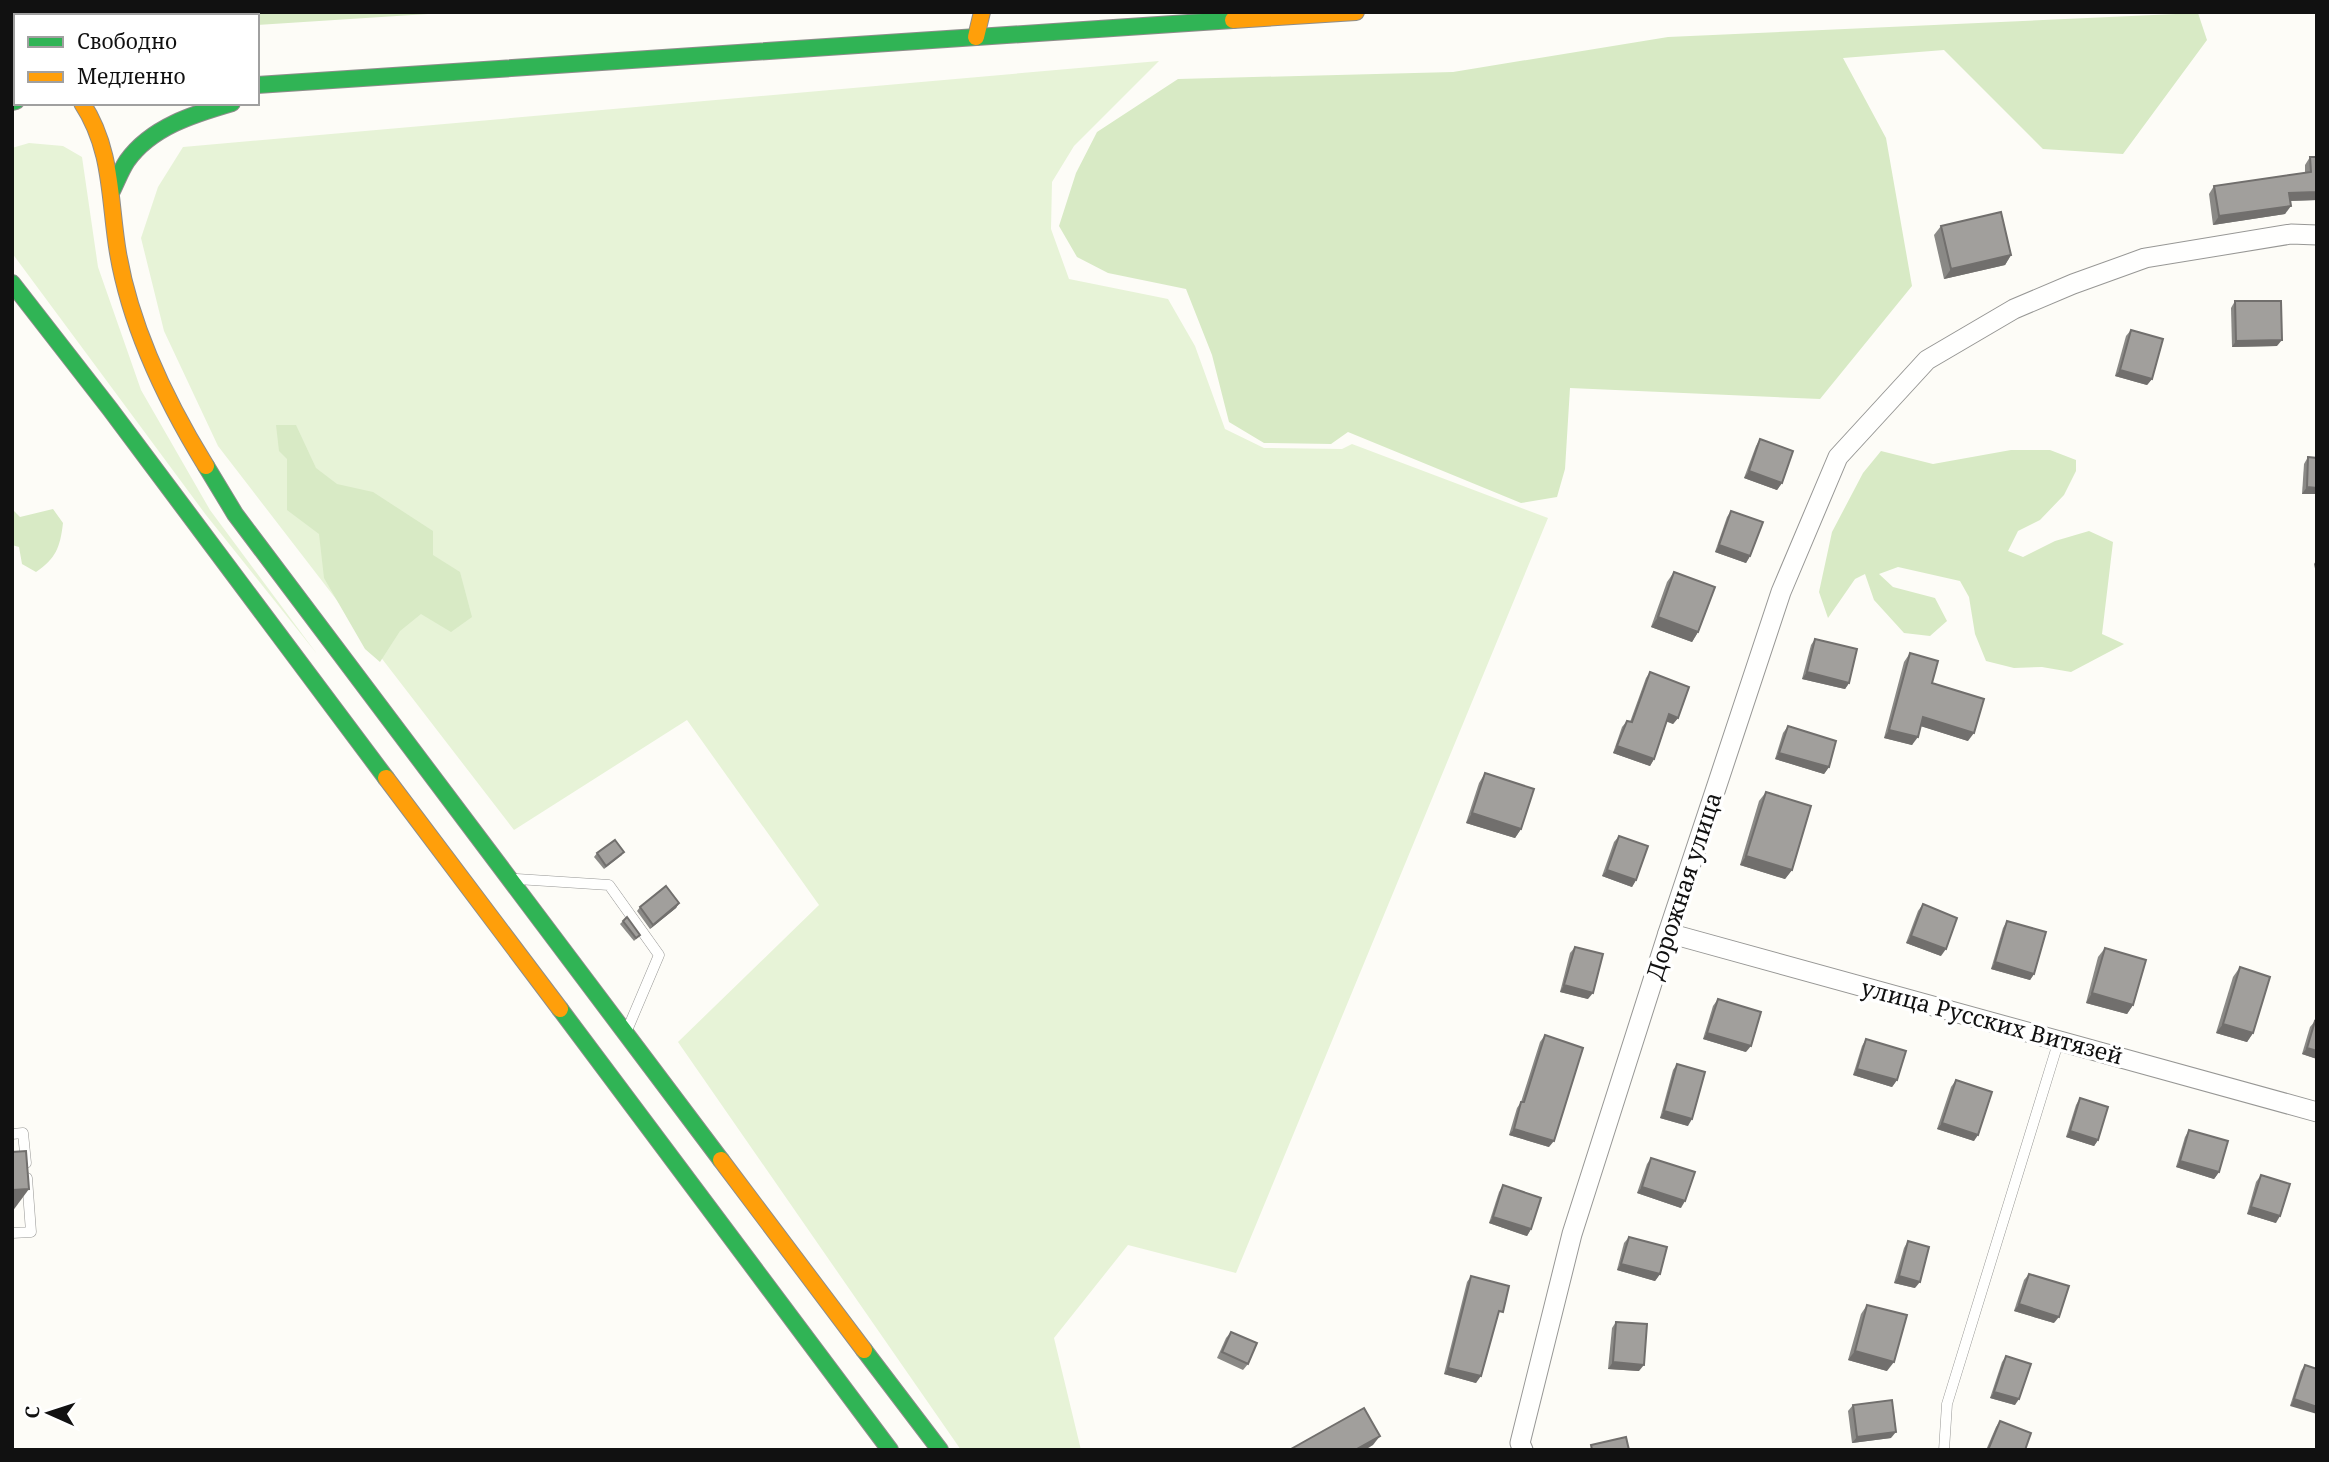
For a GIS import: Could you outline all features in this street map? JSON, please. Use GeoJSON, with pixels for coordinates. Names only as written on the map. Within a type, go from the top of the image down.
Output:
{"type":"FeatureCollection","features":[{"type":"Feature","properties":{"kind":"main road"},"geometry":{"type":"LineString","coordinates":[[976,37],[982,12]]}},
{"type":"Feature","properties":{"kind":"main road"},"geometry":{"type":"LineString","coordinates":[[259,85],[1356,12]]}},
{"type":"Feature","properties":{"kind":"main road"},"geometry":{"type":"LineString","coordinates":[[259,95],[312,82]]}},
{"type":"Feature","properties":{"kind":"main road"},"geometry":{"type":"LineString","coordinates":[[83,105],[101,139],[112,191],[118,253],[135,321],[159,380],[193,445],[235,514],[507,879],[940,1450]]}},
{"type":"Feature","properties":{"kind":"main road"},"geometry":{"type":"LineString","coordinates":[[112,191],[126,162],[142,143],[171,124],[226,105]]}},
{"type":"Feature","properties":{"kind":"main road"},"geometry":{"type":"LineString","coordinates":[[12,283],[110,409],[890,1450]]}},
{"type":"Feature","properties":{"kind":"street","name":"Дорожная улица"},"geometry":{"type":"LineString","coordinates":[[1515,1447],[1572,1234],[1668,933],[1782,592],[1838,457],[1927,360],[2014,309],[2145,258],[2291,234],[2317,235]]}},
{"type":"Feature","properties":{"kind":"street","name":"улица Русских Витязей"},"geometry":{"type":"LineString","coordinates":[[1668,933],[2317,1112]]}},
{"type":"Feature","properties":{"kind":"lane"},"geometry":{"type":"LineString","coordinates":[[507,879],[609,884],[659,954],[625,1035]]}},
{"type":"Feature","properties":{"kind":"lane"},"geometry":{"type":"LineString","coordinates":[[1944,1450],[1947,1404],[2059,1040]]}},
{"type":"Feature","properties":{"kind":"lane"},"geometry":{"type":"LineString","coordinates":[[12,1134],[23,1133],[31,1232],[12,1233]]}},
{"type":"Feature","properties":{"kind":"green space"},"geometry":{"type":"Polygon","coordinates":[[[459,12],[259,25],[259,14],[157,14],[459,12]]]}},
{"type":"Feature","properties":{"kind":"green space"},"geometry":{"type":"Polygon","coordinates":[[[2198,13],[2207,40],[2123,154],[2043,149],[1944,50],[1843,58],[1886,138],[1912,286],[1820,399],[1570,388],[1565,469],[1557,497],[1521,503],[1348,432],[1331,444],[1264,443],[1229,422],[1212,355],[1186,289],[1108,273],[1077,257],[1059,226],[1076,173],[1097,132],[1178,79],[1453,72],[1668,37],[2198,13]]]}},
{"type":"Feature","properties":{"kind":"green space"},"geometry":{"type":"Polygon","coordinates":[[[1159,61],[1074,146],[1052,182],[1051,229],[1069,279],[1168,299],[1195,346],[1225,429],[1264,448],[1342,449],[1352,444],[1548,518],[1236,1273],[1128,1245],[1054,1338],[1081,1450],[961,1450],[678,1042],[819,905],[687,720],[514,830],[218,446],[164,331],[141,238],[158,187],[183,147],[1159,61]]]}},
{"type":"Feature","properties":{"kind":"green space"},"geometry":{"type":"Polygon","coordinates":[[[29,143],[63,146],[82,157],[98,267],[141,390],[210,510],[317,654],[206,515],[12,253],[12,148],[29,143]]]}},
{"type":"Feature","properties":{"kind":"green space"},"geometry":{"type":"Polygon","coordinates":[[[276,425],[296,425],[316,468],[337,484],[373,492],[433,531],[433,555],[460,572],[472,617],[451,632],[421,614],[400,631],[380,662],[365,649],[324,578],[319,534],[287,510],[287,459],[279,451],[276,425]]]}},
{"type":"Feature","properties":{"kind":"green space"},"geometry":{"type":"Polygon","coordinates":[[[2011,450],[2050,450],[2076,460],[2076,471],[2064,495],[2040,520],[2018,531],[2008,551],[2023,557],[2055,541],[2089,531],[2113,542],[2102,634],[2124,644],[2071,672],[2042,667],[2014,668],[1986,661],[1975,634],[1969,597],[1960,581],[1898,567],[1879,574],[1893,587],[1935,598],[1947,621],[1930,636],[1904,633],[1874,600],[1865,574],[1855,579],[1828,618],[1819,592],[1832,532],[1863,473],[1881,451],[1933,464],[2011,450]]]}},
{"type":"Feature","properties":{"kind":"green space"},"geometry":{"type":"Polygon","coordinates":[[[12,509],[20,517],[53,509],[63,523],[56,552],[36,572],[22,564],[19,547],[12,545],[12,509]]]}},
{"type":"Feature","properties":{"kind":"building"},"geometry":{"type":"Polygon","coordinates":[[[2310,157],[2317,157],[2317,192],[2289,193],[2291,206],[2219,216],[2214,186],[2311,172],[2310,157]]]}},
{"type":"Feature","properties":{"kind":"building"},"geometry":{"type":"Polygon","coordinates":[[[2001,212],[2011,255],[1951,269],[1941,226],[2001,212]]]}},
{"type":"Feature","properties":{"kind":"building"},"geometry":{"type":"Polygon","coordinates":[[[2235,301],[2281,301],[2282,340],[2236,341],[2235,301]]]}},
{"type":"Feature","properties":{"kind":"building"},"geometry":{"type":"Polygon","coordinates":[[[2131,330],[2163,339],[2152,379],[2120,370],[2131,330]]]}},
{"type":"Feature","properties":{"kind":"building"},"geometry":{"type":"Polygon","coordinates":[[[1760,439],[1793,451],[1782,483],[1749,471],[1760,439]]]}},
{"type":"Feature","properties":{"kind":"building"},"geometry":{"type":"Polygon","coordinates":[[[2308,457],[2317,458],[2317,488],[2307,487],[2308,457]]]}},
{"type":"Feature","properties":{"kind":"building"},"geometry":{"type":"Polygon","coordinates":[[[1731,511],[1763,522],[1750,556],[1719,545],[1731,511]]]}},
{"type":"Feature","properties":{"kind":"building"},"geometry":{"type":"Polygon","coordinates":[[[1674,572],[1715,587],[1698,632],[1658,617],[1674,572]]]}},
{"type":"Feature","properties":{"kind":"building"},"geometry":{"type":"Polygon","coordinates":[[[1815,639],[1857,649],[1849,683],[1807,672],[1815,639]]]}},
{"type":"Feature","properties":{"kind":"building"},"geometry":{"type":"Polygon","coordinates":[[[1910,653],[1938,661],[1932,683],[1984,699],[1974,733],[1923,717],[1918,737],[1889,730],[1910,653]]]}},
{"type":"Feature","properties":{"kind":"building"},"geometry":{"type":"Polygon","coordinates":[[[1650,672],[1689,687],[1678,718],[1669,714],[1654,759],[1617,746],[1627,721],[1632,722],[1650,672]]]}},
{"type":"Feature","properties":{"kind":"building"},"geometry":{"type":"Polygon","coordinates":[[[1788,726],[1836,741],[1829,767],[1779,753],[1788,726]]]}},
{"type":"Feature","properties":{"kind":"building"},"geometry":{"type":"Polygon","coordinates":[[[1485,773],[1534,789],[1521,829],[1472,813],[1485,773]]]}},
{"type":"Feature","properties":{"kind":"building"},"geometry":{"type":"Polygon","coordinates":[[[1766,792],[1811,806],[1792,870],[1746,856],[1766,792]]]}},
{"type":"Feature","properties":{"kind":"building"},"geometry":{"type":"Polygon","coordinates":[[[1619,836],[1648,846],[1636,880],[1607,870],[1619,836]]]}},
{"type":"Feature","properties":{"kind":"building"},"geometry":{"type":"Polygon","coordinates":[[[615,840],[624,852],[606,866],[597,853],[615,840]]]}},
{"type":"Feature","properties":{"kind":"building"},"geometry":{"type":"Polygon","coordinates":[[[666,886],[679,903],[653,925],[640,907],[666,886]]]}},
{"type":"Feature","properties":{"kind":"building"},"geometry":{"type":"Polygon","coordinates":[[[1923,904],[1957,918],[1946,949],[1911,936],[1923,904]]]}},
{"type":"Feature","properties":{"kind":"building"},"geometry":{"type":"Polygon","coordinates":[[[627,917],[640,935],[636,938],[623,921],[627,917]]]}},
{"type":"Feature","properties":{"kind":"building"},"geometry":{"type":"Polygon","coordinates":[[[2007,921],[2046,932],[2034,974],[1995,962],[2007,921]]]}},
{"type":"Feature","properties":{"kind":"building"},"geometry":{"type":"Polygon","coordinates":[[[1575,947],[1603,954],[1593,993],[1564,985],[1575,947]]]}},
{"type":"Feature","properties":{"kind":"building"},"geometry":{"type":"Polygon","coordinates":[[[2105,948],[2146,960],[2133,1005],[2092,993],[2105,948]]]}},
{"type":"Feature","properties":{"kind":"building"},"geometry":{"type":"Polygon","coordinates":[[[2240,967],[2270,977],[2253,1033],[2223,1024],[2240,967]]]}},
{"type":"Feature","properties":{"kind":"building"},"geometry":{"type":"Polygon","coordinates":[[[1718,999],[1761,1012],[1751,1046],[1707,1033],[1718,999]]]}},
{"type":"Feature","properties":{"kind":"building"},"geometry":{"type":"Polygon","coordinates":[[[2315,1021],[2317,1022],[2317,1051],[2307,1048],[2315,1021]]]}},
{"type":"Feature","properties":{"kind":"building"},"geometry":{"type":"Polygon","coordinates":[[[1545,1035],[1583,1048],[1554,1141],[1514,1129],[1545,1035]]]}},
{"type":"Feature","properties":{"kind":"building"},"geometry":{"type":"Polygon","coordinates":[[[1866,1039],[1906,1051],[1897,1080],[1857,1069],[1866,1039]]]}},
{"type":"Feature","properties":{"kind":"building"},"geometry":{"type":"Polygon","coordinates":[[[1677,1064],[1705,1072],[1692,1119],[1664,1111],[1677,1064]]]}},
{"type":"Feature","properties":{"kind":"building"},"geometry":{"type":"Polygon","coordinates":[[[1956,1080],[1992,1092],[1978,1135],[1942,1123],[1956,1080]]]}},
{"type":"Feature","properties":{"kind":"building"},"geometry":{"type":"Polygon","coordinates":[[[2080,1098],[2108,1107],[2098,1140],[2070,1131],[2080,1098]]]}},
{"type":"Feature","properties":{"kind":"building"},"geometry":{"type":"Polygon","coordinates":[[[2189,1130],[2228,1141],[2219,1172],[2180,1161],[2189,1130]]]}},
{"type":"Feature","properties":{"kind":"building"},"geometry":{"type":"Polygon","coordinates":[[[26,1151],[29,1189],[12,1190],[12,1152],[26,1151]]]}},
{"type":"Feature","properties":{"kind":"building"},"geometry":{"type":"Polygon","coordinates":[[[1651,1158],[1695,1172],[1685,1201],[1642,1187],[1651,1158]]]}},
{"type":"Feature","properties":{"kind":"building"},"geometry":{"type":"Polygon","coordinates":[[[2261,1175],[2290,1184],[2280,1216],[2251,1207],[2261,1175]]]}},
{"type":"Feature","properties":{"kind":"building"},"geometry":{"type":"Polygon","coordinates":[[[1503,1185],[1541,1198],[1531,1229],[1493,1217],[1503,1185]]]}},
{"type":"Feature","properties":{"kind":"building"},"geometry":{"type":"Polygon","coordinates":[[[1629,1237],[1667,1247],[1660,1274],[1621,1264],[1629,1237]]]}},
{"type":"Feature","properties":{"kind":"building"},"geometry":{"type":"Polygon","coordinates":[[[1908,1241],[1929,1247],[1920,1282],[1899,1276],[1908,1241]]]}},
{"type":"Feature","properties":{"kind":"building"},"geometry":{"type":"Polygon","coordinates":[[[2029,1274],[2069,1286],[2059,1317],[2019,1304],[2029,1274]]]}},
{"type":"Feature","properties":{"kind":"building"},"geometry":{"type":"Polygon","coordinates":[[[1471,1276],[1509,1286],[1503,1312],[1499,1311],[1481,1376],[1448,1368],[1471,1276]]]}},
{"type":"Feature","properties":{"kind":"building"},"geometry":{"type":"Polygon","coordinates":[[[1867,1305],[1907,1315],[1894,1362],[1855,1351],[1867,1305]]]}},
{"type":"Feature","properties":{"kind":"building"},"geometry":{"type":"Polygon","coordinates":[[[1616,1322],[1647,1324],[1644,1365],[1613,1362],[1616,1322]]]}},
{"type":"Feature","properties":{"kind":"building"},"geometry":{"type":"Polygon","coordinates":[[[1231,1332],[1257,1343],[1248,1364],[1222,1352],[1231,1332]]]}},
{"type":"Feature","properties":{"kind":"building"},"geometry":{"type":"Polygon","coordinates":[[[2006,1356],[2031,1364],[2019,1399],[1994,1392],[2006,1356]]]}},
{"type":"Feature","properties":{"kind":"building"},"geometry":{"type":"Polygon","coordinates":[[[2305,1365],[2317,1369],[2317,1407],[2294,1399],[2305,1365]]]}},
{"type":"Feature","properties":{"kind":"building"},"geometry":{"type":"Polygon","coordinates":[[[1892,1400],[1896,1432],[1857,1437],[1853,1405],[1892,1400]]]}},
{"type":"Feature","properties":{"kind":"building"},"geometry":{"type":"Polygon","coordinates":[[[1364,1408],[1380,1436],[1355,1450],[1291,1450],[1291,1449],[1364,1408]]]}},
{"type":"Feature","properties":{"kind":"building"},"geometry":{"type":"Polygon","coordinates":[[[2000,1421],[2031,1433],[2025,1450],[1988,1450],[2000,1421]]]}},
{"type":"Feature","properties":{"kind":"building"},"geometry":{"type":"Polygon","coordinates":[[[1626,1437],[1629,1450],[1592,1450],[1591,1445],[1626,1437]]]}},
{"type":"Feature","properties":{"kind":"traffic: fast"},"geometry":{"type":"LineString","coordinates":[[259,85],[1233,20]]}},
{"type":"Feature","properties":{"kind":"traffic: fast"},"geometry":{"type":"LineString","coordinates":[[112,191],[127,161],[148,139],[174,123],[226,105]]}},
{"type":"Feature","properties":{"kind":"traffic: fast"},"geometry":{"type":"LineString","coordinates":[[12,283],[110,409],[386,778]]}},
{"type":"Feature","properties":{"kind":"traffic: fast"},"geometry":{"type":"LineString","coordinates":[[206,466],[235,514],[721,1160]]}},
{"type":"Feature","properties":{"kind":"traffic: fast"},"geometry":{"type":"LineString","coordinates":[[560,1009],[890,1450]]}},
{"type":"Feature","properties":{"kind":"traffic: fast"},"geometry":{"type":"LineString","coordinates":[[864,1350],[940,1450]]}},
{"type":"Feature","properties":{"kind":"traffic: slow"},"geometry":{"type":"LineString","coordinates":[[976,37],[982,12]]}},
{"type":"Feature","properties":{"kind":"traffic: slow"},"geometry":{"type":"LineString","coordinates":[[1233,20],[1356,12]]}},
{"type":"Feature","properties":{"kind":"traffic: slow"},"geometry":{"type":"LineString","coordinates":[[83,105],[105,157],[118,253],[141,337],[177,416],[206,466]]}},
{"type":"Feature","properties":{"kind":"traffic: slow"},"geometry":{"type":"LineString","coordinates":[[386,778],[560,1009]]}},
{"type":"Feature","properties":{"kind":"traffic: slow"},"geometry":{"type":"LineString","coordinates":[[721,1160],[864,1350]]}}]}
